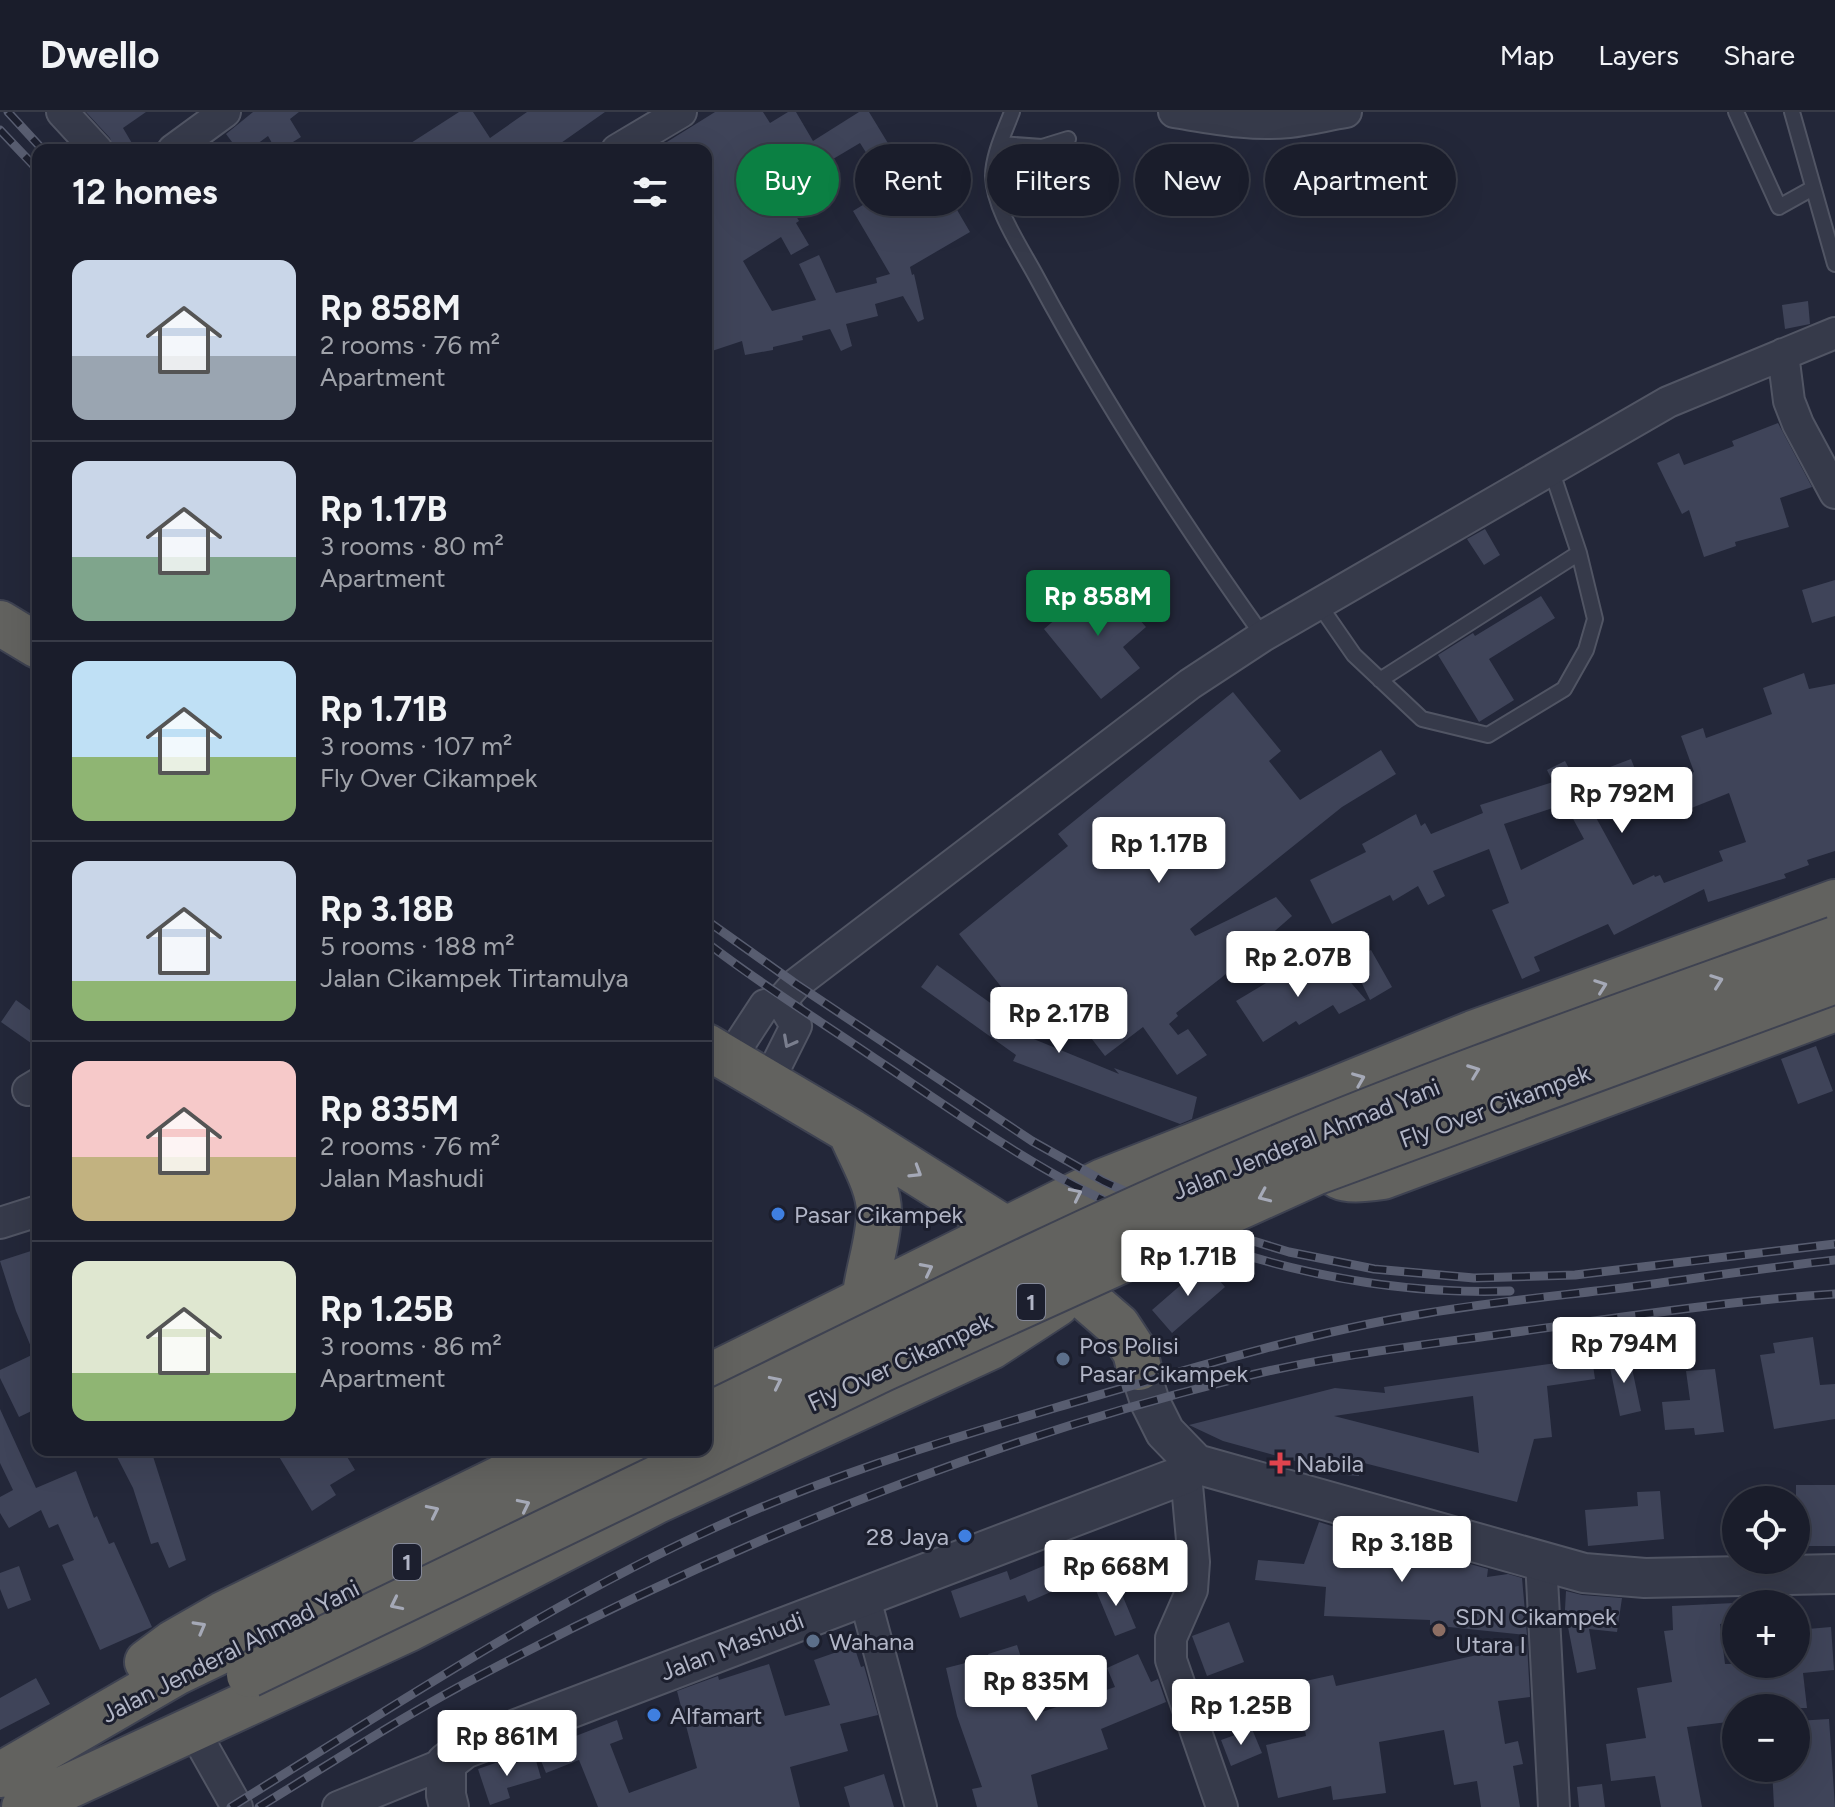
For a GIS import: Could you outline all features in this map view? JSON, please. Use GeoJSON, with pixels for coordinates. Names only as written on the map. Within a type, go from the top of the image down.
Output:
{"type":"FeatureCollection","features":[{"type":"Feature","properties":{"kind":"highway"},"geometry":{"type":"LineString","coordinates":[[0,623],[32,642]]}},
{"type":"Feature","properties":{"kind":"highway"},"geometry":{"type":"LineString","coordinates":[[712,1375],[1103,1181],[1473,1033],[1835,902]]}},
{"type":"Feature","properties":{"kind":"highway","name":"Jalan Jenderal Ahmad Yani"},"geometry":{"type":"LineString","coordinates":[[712,1413],[1092,1230],[1240,1163],[1595,1025],[1835,939]]}},
{"type":"Feature","properties":{"kind":"highway","name":"Fly Over Cikampek"},"geometry":{"type":"LineString","coordinates":[[712,1452],[883,1369],[1317,1172],[1835,981]]}},
{"type":"Feature","properties":{"kind":"highway"},"geometry":{"type":"LineString","coordinates":[[1316,1097],[1310,1143],[1330,1172],[1349,1181],[1383,1177],[1835,1009]]}},
{"type":"Feature","properties":{"kind":"highway","name":"1"},"geometry":{"type":"LineString","coordinates":[[717,1053],[850,1131],[1006,1229],[1118,1326],[1135,1352],[1139,1368]]}},
{"type":"Feature","properties":{"kind":"highway"},"geometry":{"type":"LineString","coordinates":[[850,1131],[872,1183],[879,1211],[864,1300],[865,1329],[877,1355],[887,1365],[925,1377]]}},
{"type":"Feature","properties":{"kind":"highway"},"geometry":{"type":"LineString","coordinates":[[24,1807],[409,1629],[657,1501],[991,1347],[1079,1290]]}},
{"type":"Feature","properties":{"kind":"highway"},"geometry":{"type":"LineString","coordinates":[[991,1347],[1065,1327],[1100,1339],[1122,1363],[1139,1368]]}},
{"type":"Feature","properties":{"kind":"highway"},"geometry":{"type":"LineString","coordinates":[[14,1767],[174,1642],[237,1607],[546,1456]]}},
{"type":"Feature","properties":{"kind":"highway","name":"Jalan Jenderal Ahmad Yani"},"geometry":{"type":"LineString","coordinates":[[14,1767],[176,1673],[625,1456]]}},
{"type":"Feature","properties":{"kind":"highway","name":"Fly Over Cikampek"},"geometry":{"type":"LineString","coordinates":[[14,1807],[249,1675],[703,1456]]}},
{"type":"Feature","properties":{"kind":"street"},"geometry":{"type":"LineString","coordinates":[[62,112],[91,144]]}},
{"type":"Feature","properties":{"kind":"street"},"geometry":{"type":"LineString","coordinates":[[181,144],[225,112]]}},
{"type":"Feature","properties":{"kind":"street"},"geometry":{"type":"LineString","coordinates":[[627,144],[681,112]]}},
{"type":"Feature","properties":{"kind":"street"},"geometry":{"type":"LineString","coordinates":[[1174,112],[1233,122],[1268,123],[1346,112]]}},
{"type":"Feature","properties":{"kind":"street"},"geometry":{"type":"LineString","coordinates":[[717,1053],[765,1005],[781,1001],[796,984],[1190,684],[1263,636],[1668,402],[1835,333]]}},
{"type":"Feature","properties":{"kind":"street"},"geometry":{"type":"LineString","coordinates":[[1783,354],[1789,401],[1835,493]]}},
{"type":"Feature","properties":{"kind":"street"},"geometry":{"type":"LineString","coordinates":[[767,1084],[796,1026],[781,1001]]}},
{"type":"Feature","properties":{"kind":"street"},"geometry":{"type":"LineString","coordinates":[[0,1223],[32,1213]]}},
{"type":"Feature","properties":{"kind":"street"},"geometry":{"type":"LineString","coordinates":[[1139,1368],[1150,1402],[1165,1432],[1191,1469],[1192,1590],[1171,1638],[1171,1660],[1222,1807]]}},
{"type":"Feature","properties":{"kind":"street"},"geometry":{"type":"LineString","coordinates":[[1191,1469],[1584,1573],[1645,1578],[1835,1574]]}},
{"type":"Feature","properties":{"kind":"street","name":"Jalan Mashudi"},"geometry":{"type":"LineString","coordinates":[[446,1763],[464,1749],[1191,1469]]}},
{"type":"Feature","properties":{"kind":"street"},"geometry":{"type":"LineString","coordinates":[[1541,1560],[1554,1807]]}},
{"type":"Feature","properties":{"kind":"street"},"geometry":{"type":"LineString","coordinates":[[864,1595],[921,1807]]}},
{"type":"Feature","properties":{"kind":"street"},"geometry":{"type":"LineString","coordinates":[[194,1731],[237,1807]]}},
{"type":"Feature","properties":{"kind":"street"},"geometry":{"type":"LineString","coordinates":[[338,1807],[446,1763],[449,1807]]}},
{"type":"Feature","properties":{"kind":"lane"},"geometry":{"type":"LineString","coordinates":[[1000,144],[1012,112]]}},
{"type":"Feature","properties":{"kind":"lane"},"geometry":{"type":"LineString","coordinates":[[1736,112],[1779,207],[1813,188]]}},
{"type":"Feature","properties":{"kind":"lane"},"geometry":{"type":"LineString","coordinates":[[1792,112],[1835,264]]}},
{"type":"Feature","properties":{"kind":"lane"},"geometry":{"type":"LineString","coordinates":[[1052,144],[1068,139]]}},
{"type":"Feature","properties":{"kind":"lane"},"geometry":{"type":"LineString","coordinates":[[1003,216],[1049,301],[1147,465],[1200,548],[1263,636]]}},
{"type":"Feature","properties":{"kind":"lane"},"geometry":{"type":"LineString","coordinates":[[1318,602],[1354,655],[1422,719],[1488,735],[1564,689],[1586,650],[1595,619],[1579,553],[1550,468]]}},
{"type":"Feature","properties":{"kind":"lane"},"geometry":{"type":"LineString","coordinates":[[1380,680],[1579,553]]}},
{"type":"Feature","properties":{"kind":"building"},"geometry":{"type":"Polygon","coordinates":[[[86,112],[146,112],[123,128],[132,144],[112,144],[86,112]]]}},
{"type":"Feature","properties":{"kind":"building"},"geometry":{"type":"Polygon","coordinates":[[[253,112],[299,112],[290,119],[301,137],[290,144],[273,144],[268,136],[257,144],[234,144],[226,134],[253,112]]]}},
{"type":"Feature","properties":{"kind":"building"},"geometry":{"type":"Polygon","coordinates":[[[459,112],[473,112],[490,138],[527,112],[605,112],[560,144],[409,144],[459,112]]]}},
{"type":"Feature","properties":{"kind":"building"},"geometry":{"type":"Polygon","coordinates":[[[715,112],[763,112],[770,123],[788,112],[796,112],[813,141],[859,112],[869,112],[888,144],[855,144],[839,155],[839,144],[736,144],[736,216],[796,216],[799,221],[796,223],[809,245],[791,255],[781,237],[743,261],[772,311],[816,300],[799,264],[819,255],[836,293],[877,283],[876,278],[890,274],[856,216],[961,216],[970,232],[910,267],[924,319],[918,322],[903,296],[875,304],[878,316],[846,324],[852,346],[841,351],[830,329],[802,336],[803,340],[773,347],[773,350],[745,355],[742,341],[712,351],[712,144],[664,144],[715,112]]]}},
{"type":"Feature","properties":{"kind":"building"},"geometry":{"type":"Polygon","coordinates":[[[1808,301],[1810,324],[1785,329],[1782,305],[1808,301]]]}},
{"type":"Feature","properties":{"kind":"building"},"geometry":{"type":"Polygon","coordinates":[[[1778,423],[1812,487],[1780,498],[1789,527],[1735,542],[1736,546],[1704,557],[1689,510],[1682,514],[1657,463],[1679,453],[1684,465],[1734,446],[1732,441],[1778,423]]]}},
{"type":"Feature","properties":{"kind":"building"},"geometry":{"type":"Polygon","coordinates":[[[1485,529],[1500,555],[1484,565],[1467,539],[1485,529]]]}},
{"type":"Feature","properties":{"kind":"building"},"geometry":{"type":"Polygon","coordinates":[[[1103,579],[1146,627],[1123,647],[1140,668],[1101,699],[1044,629],[1103,579]]]}},
{"type":"Feature","properties":{"kind":"building"},"geometry":{"type":"Polygon","coordinates":[[[1835,580],[1835,616],[1812,623],[1802,590],[1835,580]]]}},
{"type":"Feature","properties":{"kind":"building"},"geometry":{"type":"Polygon","coordinates":[[[1541,596],[1555,618],[1489,659],[1514,700],[1479,722],[1438,655],[1541,596]]]}},
{"type":"Feature","properties":{"kind":"building"},"geometry":{"type":"Polygon","coordinates":[[[1804,673],[1809,689],[1835,684],[1835,851],[1807,860],[1809,865],[1784,874],[1786,878],[1708,902],[1704,889],[1614,935],[1608,924],[1534,957],[1540,971],[1522,979],[1492,910],[1509,903],[1489,849],[1433,871],[1445,896],[1428,905],[1418,886],[1393,901],[1390,895],[1332,924],[1310,880],[1366,852],[1362,844],[1416,814],[1421,826],[1425,823],[1431,834],[1483,813],[1480,805],[1553,782],[1547,770],[1565,761],[1633,885],[1654,875],[1660,875],[1664,883],[1723,861],[1719,851],[1746,842],[1729,793],[1684,811],[1672,781],[1694,772],[1681,736],[1703,728],[1706,738],[1772,714],[1763,688],[1804,673]],[[1565,804],[1504,824],[1521,870],[1584,839],[1565,804]]]}},
{"type":"Feature","properties":{"kind":"building"},"geometry":{"type":"Polygon","coordinates":[[[1233,692],[1281,751],[1269,761],[1300,800],[1381,750],[1396,774],[1342,807],[1190,929],[1195,936],[1276,897],[1292,916],[1176,1013],[1178,1016],[1169,1024],[1178,1035],[1188,1029],[1207,1055],[1177,1075],[1143,1027],[1105,1056],[1058,995],[1027,1019],[959,934],[1068,846],[1058,834],[1233,692]]]}},
{"type":"Feature","properties":{"kind":"building"},"geometry":{"type":"Polygon","coordinates":[[[1631,759],[1650,807],[1630,815],[1610,767],[1631,759]]]}},
{"type":"Feature","properties":{"kind":"building"},"geometry":{"type":"Polygon","coordinates":[[[1371,950],[1392,987],[1370,1000],[1351,961],[1371,950]]]}},
{"type":"Feature","properties":{"kind":"building"},"geometry":{"type":"Polygon","coordinates":[[[1332,961],[1366,1000],[1339,1014],[1333,1005],[1299,1025],[1296,1021],[1263,1042],[1236,1001],[1291,968],[1298,980],[1332,961]]]}},
{"type":"Feature","properties":{"kind":"building"},"geometry":{"type":"Polygon","coordinates":[[[937,965],[1020,1024],[1012,1030],[1119,1074],[1114,1068],[1197,1097],[1192,1119],[1180,1124],[1013,1061],[1016,1055],[921,987],[937,965]]]}},
{"type":"Feature","properties":{"kind":"building"},"geometry":{"type":"Polygon","coordinates":[[[16,1000],[32,1012],[32,1044],[1,1022],[16,1000]]]}},
{"type":"Feature","properties":{"kind":"building"},"geometry":{"type":"Polygon","coordinates":[[[1816,1046],[1833,1091],[1798,1104],[1781,1059],[1816,1046]]]}},
{"type":"Feature","properties":{"kind":"building"},"geometry":{"type":"Polygon","coordinates":[[[32,1251],[32,1349],[16,1311],[0,1261],[32,1251]]]}},
{"type":"Feature","properties":{"kind":"building"},"geometry":{"type":"Polygon","coordinates":[[[1205,1264],[1225,1287],[1172,1333],[1152,1310],[1205,1264]]]}},
{"type":"Feature","properties":{"kind":"building"},"geometry":{"type":"Polygon","coordinates":[[[1813,1337],[1820,1385],[1835,1384],[1835,1419],[1774,1429],[1760,1355],[1775,1353],[1773,1343],[1813,1337]]]}},
{"type":"Feature","properties":{"kind":"building"},"geometry":{"type":"Polygon","coordinates":[[[1629,1354],[1641,1411],[1620,1416],[1608,1358],[1629,1354]]]}},
{"type":"Feature","properties":{"kind":"building"},"geometry":{"type":"Polygon","coordinates":[[[32,1355],[32,1411],[19,1417],[0,1378],[0,1370],[32,1355]]]}},
{"type":"Feature","properties":{"kind":"building"},"geometry":{"type":"Polygon","coordinates":[[[1592,1358],[1595,1379],[1547,1386],[1552,1437],[1534,1439],[1517,1502],[1360,1462],[1359,1476],[1346,1475],[1223,1441],[1189,1425],[1335,1388],[1385,1393],[1384,1387],[1592,1358]],[[1473,1396],[1334,1416],[1479,1453],[1473,1396]]]}},
{"type":"Feature","properties":{"kind":"building"},"geometry":{"type":"Polygon","coordinates":[[[1715,1369],[1724,1432],[1695,1435],[1694,1428],[1665,1430],[1662,1402],[1690,1400],[1686,1371],[1715,1369]]]}},
{"type":"Feature","properties":{"kind":"building"},"geometry":{"type":"Polygon","coordinates":[[[0,1409],[36,1488],[76,1471],[94,1518],[97,1516],[109,1544],[114,1542],[152,1627],[100,1650],[62,1565],[74,1560],[58,1524],[49,1528],[41,1510],[9,1528],[0,1513],[0,1497],[13,1490],[0,1463],[0,1409]]]}},
{"type":"Feature","properties":{"kind":"building"},"geometry":{"type":"Polygon","coordinates":[[[153,1456],[186,1560],[169,1568],[158,1542],[151,1544],[133,1488],[117,1457],[153,1456]]]}},
{"type":"Feature","properties":{"kind":"building"},"geometry":{"type":"Polygon","coordinates":[[[279,1456],[347,1456],[355,1470],[330,1485],[336,1495],[312,1511],[279,1456]]]}},
{"type":"Feature","properties":{"kind":"building"},"geometry":{"type":"Polygon","coordinates":[[[1835,1485],[1835,1546],[1810,1546],[1810,1486],[1796,1486],[1835,1485]]]}},
{"type":"Feature","properties":{"kind":"building"},"geometry":{"type":"Polygon","coordinates":[[[1660,1491],[1664,1539],[1588,1546],[1585,1510],[1638,1506],[1637,1492],[1660,1491]]]}},
{"type":"Feature","properties":{"kind":"building"},"geometry":{"type":"Polygon","coordinates":[[[1319,1522],[1419,1553],[1420,1550],[1488,1569],[1487,1577],[1508,1574],[1522,1578],[1527,1635],[1430,1625],[1430,1620],[1324,1616],[1326,1587],[1255,1580],[1258,1560],[1304,1564],[1319,1522]]]}},
{"type":"Feature","properties":{"kind":"building"},"geometry":{"type":"Polygon","coordinates":[[[1091,1546],[1100,1573],[1052,1589],[1028,1602],[1025,1595],[960,1618],[951,1591],[1007,1571],[1010,1580],[1091,1546]]]}},
{"type":"Feature","properties":{"kind":"building"},"geometry":{"type":"Polygon","coordinates":[[[19,1566],[31,1600],[8,1609],[0,1589],[0,1573],[19,1566]]]}},
{"type":"Feature","properties":{"kind":"building"},"geometry":{"type":"Polygon","coordinates":[[[1116,1580],[1136,1628],[1115,1636],[1095,1588],[1116,1580]]]}},
{"type":"Feature","properties":{"kind":"building"},"geometry":{"type":"Polygon","coordinates":[[[1566,1591],[1622,1598],[1617,1632],[1589,1629],[1596,1669],[1577,1673],[1568,1627],[1564,1627],[1566,1591]]]}},
{"type":"Feature","properties":{"kind":"building"},"geometry":{"type":"Polygon","coordinates":[[[1722,1604],[1722,1678],[1804,1678],[1805,1694],[1722,1694],[1722,1723],[1687,1727],[1702,1807],[1661,1807],[1655,1776],[1611,1781],[1606,1744],[1646,1738],[1637,1688],[1672,1682],[1664,1631],[1673,1630],[1672,1606],[1722,1604]]]}},
{"type":"Feature","properties":{"kind":"building"},"geometry":{"type":"Polygon","coordinates":[[[1229,1622],[1244,1662],[1207,1676],[1192,1636],[1229,1622]]]}},
{"type":"Feature","properties":{"kind":"building"},"geometry":{"type":"Polygon","coordinates":[[[1831,1627],[1834,1670],[1810,1672],[1810,1629],[1831,1627]]]}},
{"type":"Feature","properties":{"kind":"building"},"geometry":{"type":"Polygon","coordinates":[[[1527,1644],[1530,1697],[1498,1701],[1505,1744],[1518,1741],[1523,1764],[1513,1766],[1520,1807],[1481,1807],[1477,1781],[1454,1785],[1444,1730],[1379,1742],[1386,1793],[1333,1800],[1331,1786],[1278,1798],[1266,1745],[1306,1736],[1296,1683],[1333,1675],[1336,1686],[1527,1644]]]}},
{"type":"Feature","properties":{"kind":"building"},"geometry":{"type":"Polygon","coordinates":[[[1017,1645],[1039,1713],[1115,1687],[1107,1668],[1138,1654],[1151,1682],[1158,1679],[1166,1702],[1101,1729],[1108,1749],[1031,1775],[1038,1807],[977,1807],[972,1789],[982,1787],[957,1716],[946,1668],[989,1657],[988,1654],[1017,1645]]]}},
{"type":"Feature","properties":{"kind":"building"},"geometry":{"type":"Polygon","coordinates":[[[854,1646],[861,1667],[864,1666],[878,1715],[840,1724],[848,1751],[790,1767],[800,1807],[598,1807],[579,1760],[546,1773],[537,1751],[617,1720],[623,1739],[610,1744],[629,1793],[697,1768],[677,1691],[718,1676],[719,1680],[769,1664],[785,1716],[830,1705],[814,1660],[854,1646]]]}},
{"type":"Feature","properties":{"kind":"building"},"geometry":{"type":"Polygon","coordinates":[[[36,1678],[50,1704],[0,1730],[0,1698],[36,1678]]]}},
{"type":"Feature","properties":{"kind":"building"},"geometry":{"type":"Polygon","coordinates":[[[1829,1719],[1835,1807],[1774,1807],[1773,1782],[1810,1782],[1810,1720],[1829,1719]]]}},
{"type":"Feature","properties":{"kind":"building"},"geometry":{"type":"Polygon","coordinates":[[[1252,1729],[1262,1753],[1231,1766],[1221,1740],[1252,1729]]]}},
{"type":"Feature","properties":{"kind":"building"},"geometry":{"type":"Polygon","coordinates":[[[535,1757],[541,1778],[507,1788],[510,1798],[490,1805],[478,1769],[498,1762],[500,1768],[535,1757]]]}},
{"type":"Feature","properties":{"kind":"building"},"geometry":{"type":"Polygon","coordinates":[[[884,1774],[894,1807],[850,1807],[844,1787],[884,1774]]]}},
{"type":"Feature","properties":{"kind":"building"},"geometry":{"type":"Polygon","coordinates":[[[1602,1784],[1605,1807],[1579,1807],[1577,1787],[1602,1784]]]}},
{"type":"Feature","properties":{"kind":"railway"},"geometry":{"type":"LineString","coordinates":[[8,112],[37,144]]}},
{"type":"Feature","properties":{"kind":"railway"},"geometry":{"type":"LineString","coordinates":[[0,130],[32,164]]}},
{"type":"Feature","properties":{"kind":"railway"},"geometry":{"type":"LineString","coordinates":[[712,924],[1032,1141],[1103,1181],[1191,1222],[1289,1252],[1374,1269],[1474,1278],[1575,1275],[1835,1244]]}},
{"type":"Feature","properties":{"kind":"railway"},"geometry":{"type":"LineString","coordinates":[[712,946],[1007,1146],[1085,1191],[1135,1214],[1238,1253],[1345,1279],[1400,1287],[1510,1291]]}},
{"type":"Feature","properties":{"kind":"railway"},"geometry":{"type":"LineString","coordinates":[[231,1807],[520,1629],[640,1564],[788,1496],[876,1464],[1191,1368],[1370,1324],[1469,1306],[1835,1260]]}},
{"type":"Feature","properties":{"kind":"railway"},"geometry":{"type":"LineString","coordinates":[[259,1807],[454,1689],[664,1584],[850,1504],[1041,1435],[1235,1379],[1337,1358],[1672,1310],[1835,1294]]}},
{"type":"Feature","properties":{"kind":"place","name":"Pasar Cikampek"},"geometry":{"type":"Point","coordinates":[778,1214]}},
{"type":"Feature","properties":{"kind":"place","name":"Pos Polisi Pasar Cikampek"},"geometry":{"type":"Point","coordinates":[1063,1359]}},
{"type":"Feature","properties":{"kind":"place","name":"Nabila"},"geometry":{"type":"Point","coordinates":[1280,1463]}},
{"type":"Feature","properties":{"kind":"place","name":"28 Jaya"},"geometry":{"type":"Point","coordinates":[965,1536]}},
{"type":"Feature","properties":{"kind":"place","name":"SDN Cikampek Utara I"},"geometry":{"type":"Point","coordinates":[1439,1630]}},
{"type":"Feature","properties":{"kind":"place","name":"Wahana"},"geometry":{"type":"Point","coordinates":[813,1641]}},
{"type":"Feature","properties":{"kind":"place","name":"Alfamart"},"geometry":{"type":"Point","coordinates":[654,1715]}}]}
